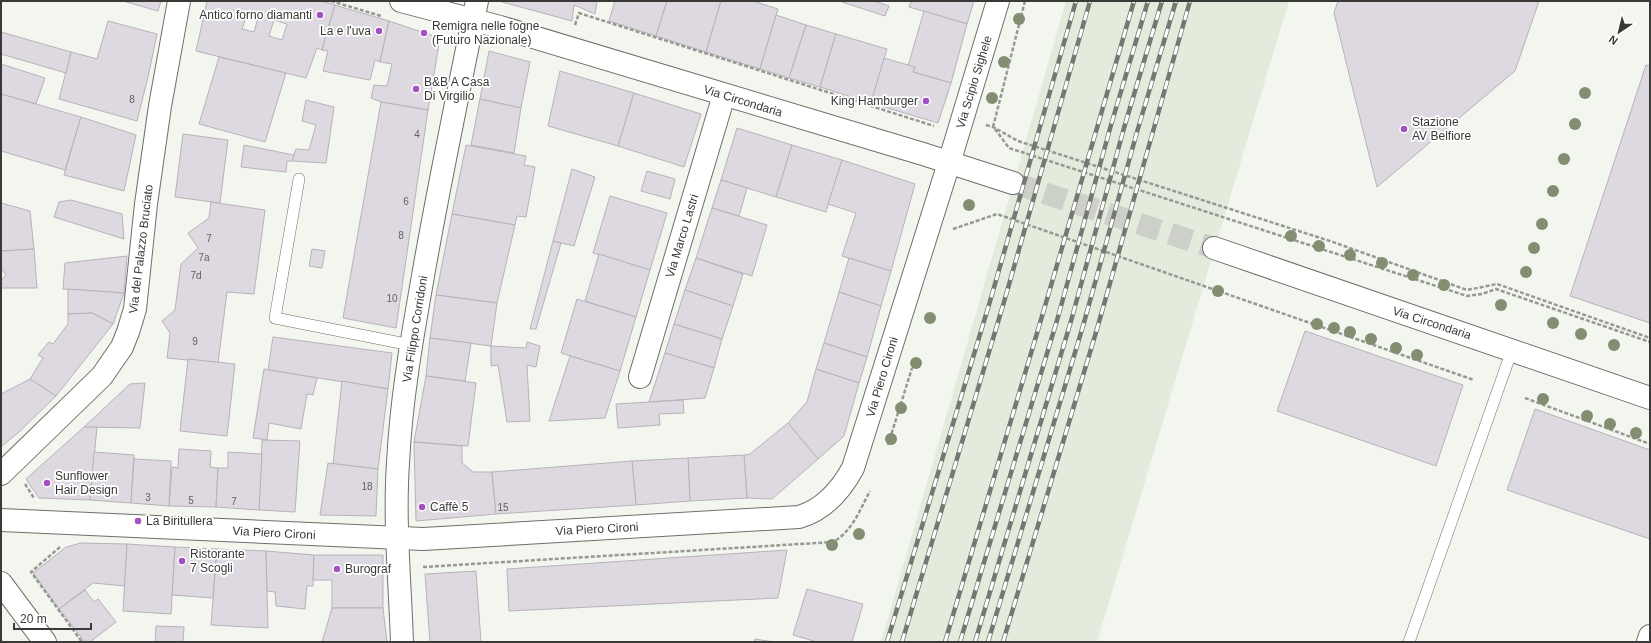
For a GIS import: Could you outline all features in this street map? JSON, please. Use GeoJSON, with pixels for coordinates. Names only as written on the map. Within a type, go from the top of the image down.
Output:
{"type":"FeatureCollection","features":[{"type":"Feature","properties":{"kind":"street","name":"Via del Palazzo Bruciato"},"geometry":{"type":"LineString","coordinates":[[1,474],[102,376],[122,347],[128,332],[135,309],[149,182],[160,106],[179,1]]}},
{"type":"Feature","properties":{"kind":"street","name":"Via Circondaria"},"geometry":{"type":"LineString","coordinates":[[401,1],[475,11],[500,27],[1013,183]]}},
{"type":"Feature","properties":{"kind":"street","name":"Via Scipio Sighele"},"geometry":{"type":"LineString","coordinates":[[949,163],[998,1]]}},
{"type":"Feature","properties":{"kind":"street","name":"Via Filippo Corridoni"},"geometry":{"type":"LineString","coordinates":[[402,642],[398,538],[398,464],[401,421],[411,345],[440,176],[475,11]]}},
{"type":"Feature","properties":{"kind":"street","name":"Via Marco Lastri"},"geometry":{"type":"LineString","coordinates":[[640,377],[724,95]]}},
{"type":"Feature","properties":{"kind":"street","name":"Via Piero Cironi"},"geometry":{"type":"LineString","coordinates":[[1,520],[423,539],[799,517],[818,509],[842,485],[853,468],[949,163]]}},
{"type":"Feature","properties":{"kind":"street","name":"Via Circondaria"},"geometry":{"type":"LineString","coordinates":[[1214,248],[1650,398]]}},
{"type":"Feature","properties":{"kind":"street"},"geometry":{"type":"LineString","coordinates":[[1,583],[45,642]]}},
{"type":"Feature","properties":{"kind":"street"},"geometry":{"type":"LineString","coordinates":[[1648,642],[1650,636]]}},
{"type":"Feature","properties":{"kind":"lane"},"geometry":{"type":"LineString","coordinates":[[299,179],[275,318],[411,345]]}},
{"type":"Feature","properties":{"kind":"lane"},"geometry":{"type":"LineString","coordinates":[[1409,642],[1512,350]]}},
{"type":"Feature","properties":{"kind":"path"},"geometry":{"type":"LineString","coordinates":[[993,128],[1025,1]]}},
{"type":"Feature","properties":{"kind":"path"},"geometry":{"type":"LineString","coordinates":[[569,23],[576,25],[579,13],[936,127]]}},
{"type":"Feature","properties":{"kind":"path"},"geometry":{"type":"LineString","coordinates":[[993,128],[1018,141],[1333,242],[1467,290],[1497,284],[1650,338]]}},
{"type":"Feature","properties":{"kind":"path"},"geometry":{"type":"LineString","coordinates":[[993,128],[1009,148],[1467,296],[1482,294],[1496,289],[1650,342]]}},
{"type":"Feature","properties":{"kind":"path"},"geometry":{"type":"LineString","coordinates":[[951,236],[953,229],[997,214],[1474,380]]}},
{"type":"Feature","properties":{"kind":"path"},"geometry":{"type":"LineString","coordinates":[[887,448],[912,367]]}},
{"type":"Feature","properties":{"kind":"path"},"geometry":{"type":"LineString","coordinates":[[1524,398],[1650,444]]}},
{"type":"Feature","properties":{"kind":"path"},"geometry":{"type":"LineString","coordinates":[[417,567],[833,542],[841,537],[854,522],[870,489]]}},
{"type":"Feature","properties":{"kind":"path"},"geometry":{"type":"LineString","coordinates":[[31,572],[82,642]]}},
{"type":"Feature","properties":{"kind":"shaded area"},"geometry":{"type":"Polygon","coordinates":[[[1066,1],[1289,1],[1097,642],[881,642],[1066,1]]]}},
{"type":"Feature","properties":{"kind":"building"},"geometry":{"type":"Polygon","coordinates":[[[123,1],[161,1],[158,11],[123,1]]]}},
{"type":"Feature","properties":{"kind":"building"},"geometry":{"type":"Polygon","coordinates":[[[207,1],[321,1],[335,5],[322,50],[317,48],[306,78],[196,51],[207,1]],[[247,14],[242,29],[254,32],[258,18],[247,14]],[[274,20],[269,36],[282,40],[287,24],[274,20]]]}},
{"type":"Feature","properties":{"kind":"building"},"geometry":{"type":"Polygon","coordinates":[[[502,1],[597,1],[595,14],[574,5],[572,21],[502,1]]]}},
{"type":"Feature","properties":{"kind":"building"},"geometry":{"type":"Polygon","coordinates":[[[615,1],[667,1],[656,36],[609,21],[615,1]]]}},
{"type":"Feature","properties":{"kind":"building"},"geometry":{"type":"Polygon","coordinates":[[[667,1],[721,1],[706,52],[656,36],[667,1]]]}},
{"type":"Feature","properties":{"kind":"building"},"geometry":{"type":"Polygon","coordinates":[[[721,1],[753,1],[778,9],[760,69],[706,52],[721,1]]]}},
{"type":"Feature","properties":{"kind":"building"},"geometry":{"type":"Polygon","coordinates":[[[842,1],[874,1],[889,6],[885,16],[842,1]]]}},
{"type":"Feature","properties":{"kind":"building"},"geometry":{"type":"Polygon","coordinates":[[[911,1],[974,1],[967,24],[909,7],[911,1]]]}},
{"type":"Feature","properties":{"kind":"building","name":"Stazione AV Belfiore"},"geometry":{"type":"Polygon","coordinates":[[[1338,1],[1539,1],[1515,71],[1377,187],[1334,13],[1338,1]]]}},
{"type":"Feature","properties":{"kind":"building"},"geometry":{"type":"Polygon","coordinates":[[[335,5],[389,21],[380,62],[375,60],[370,80],[323,71],[328,51],[322,50],[335,5]]]}},
{"type":"Feature","properties":{"kind":"building"},"geometry":{"type":"Polygon","coordinates":[[[924,11],[967,24],[951,83],[913,72],[915,67],[908,66],[924,11]]]}},
{"type":"Feature","properties":{"kind":"building"},"geometry":{"type":"Polygon","coordinates":[[[776,15],[806,25],[789,78],[760,69],[776,15]]]}},
{"type":"Feature","properties":{"kind":"building"},"geometry":{"type":"Polygon","coordinates":[[[108,21],[157,34],[137,121],[59,99],[71,52],[97,59],[108,21]]]}},
{"type":"Feature","properties":{"kind":"building"},"geometry":{"type":"Polygon","coordinates":[[[389,21],[440,38],[428,110],[381,102],[371,98],[374,85],[387,86],[392,64],[380,62],[389,21]]]}},
{"type":"Feature","properties":{"kind":"building"},"geometry":{"type":"Polygon","coordinates":[[[806,25],[836,34],[820,87],[789,78],[806,25]]]}},
{"type":"Feature","properties":{"kind":"building"},"geometry":{"type":"Polygon","coordinates":[[[1,32],[71,52],[66,73],[1,54],[1,32]]]}},
{"type":"Feature","properties":{"kind":"building"},"geometry":{"type":"Polygon","coordinates":[[[836,34],[887,49],[871,103],[820,87],[836,34]]]}},
{"type":"Feature","properties":{"kind":"building"},"geometry":{"type":"Polygon","coordinates":[[[489,51],[530,62],[521,108],[480,99],[489,51]]]}},
{"type":"Feature","properties":{"kind":"building"},"geometry":{"type":"Polygon","coordinates":[[[219,57],[286,73],[265,142],[199,124],[219,57]]]}},
{"type":"Feature","properties":{"kind":"building"},"geometry":{"type":"Polygon","coordinates":[[[884,58],[915,67],[913,72],[951,83],[938,123],[871,103],[884,58]]]}},
{"type":"Feature","properties":{"kind":"building"},"geometry":{"type":"Polygon","coordinates":[[[1,64],[45,78],[36,104],[1,94],[1,64]]]}},
{"type":"Feature","properties":{"kind":"building"},"geometry":{"type":"Polygon","coordinates":[[[1646,65],[1650,66],[1650,323],[1570,296],[1646,65]]]}},
{"type":"Feature","properties":{"kind":"building"},"geometry":{"type":"Polygon","coordinates":[[[560,71],[634,93],[618,146],[548,126],[560,71]]]}},
{"type":"Feature","properties":{"kind":"building"},"geometry":{"type":"Polygon","coordinates":[[[634,93],[701,114],[684,167],[618,146],[634,93]]]}},
{"type":"Feature","properties":{"kind":"building"},"geometry":{"type":"Polygon","coordinates":[[[1,94],[81,117],[65,170],[1,151],[1,94]]]}},
{"type":"Feature","properties":{"kind":"building"},"geometry":{"type":"Polygon","coordinates":[[[480,99],[521,108],[514,153],[471,145],[480,99]]]}},
{"type":"Feature","properties":{"kind":"building"},"geometry":{"type":"Polygon","coordinates":[[[306,100],[334,107],[326,163],[292,161],[296,149],[309,150],[316,125],[302,121],[306,100]]]}},
{"type":"Feature","properties":{"kind":"building"},"geometry":{"type":"Polygon","coordinates":[[[381,102],[428,110],[396,328],[343,318],[381,102]]]}},
{"type":"Feature","properties":{"kind":"building"},"geometry":{"type":"Polygon","coordinates":[[[81,117],[136,135],[124,191],[64,175],[81,117]]]}},
{"type":"Feature","properties":{"kind":"building"},"geometry":{"type":"Polygon","coordinates":[[[737,128],[792,145],[776,197],[721,180],[737,128]]]}},
{"type":"Feature","properties":{"kind":"building"},"geometry":{"type":"Polygon","coordinates":[[[183,134],[228,140],[220,203],[175,197],[183,134]]]}},
{"type":"Feature","properties":{"kind":"building"},"geometry":{"type":"Polygon","coordinates":[[[244,145],[294,155],[292,161],[287,161],[286,172],[241,167],[244,145]]]}},
{"type":"Feature","properties":{"kind":"building"},"geometry":{"type":"Polygon","coordinates":[[[466,145],[526,156],[524,165],[535,167],[526,217],[517,216],[515,225],[452,214],[466,145]]]}},
{"type":"Feature","properties":{"kind":"building"},"geometry":{"type":"Polygon","coordinates":[[[792,145],[842,160],[826,212],[776,197],[792,145]]]}},
{"type":"Feature","properties":{"kind":"building"},"geometry":{"type":"Polygon","coordinates":[[[842,160],[915,184],[891,271],[842,256],[856,213],[828,204],[842,160]]]}},
{"type":"Feature","properties":{"kind":"building"},"geometry":{"type":"Polygon","coordinates":[[[572,169],[595,177],[574,246],[553,241],[572,169]]]}},
{"type":"Feature","properties":{"kind":"building"},"geometry":{"type":"Polygon","coordinates":[[[647,171],[675,179],[670,199],[641,191],[647,171]]]}},
{"type":"Feature","properties":{"kind":"building"},"geometry":{"type":"Polygon","coordinates":[[[721,180],[747,188],[739,216],[712,208],[721,180]]]}},
{"type":"Feature","properties":{"kind":"building"},"geometry":{"type":"Polygon","coordinates":[[[610,196],[667,213],[650,270],[593,253],[610,196]]]}},
{"type":"Feature","properties":{"kind":"building"},"geometry":{"type":"Polygon","coordinates":[[[71,200],[122,214],[124,239],[54,217],[59,202],[71,200]]]}},
{"type":"Feature","properties":{"kind":"building"},"geometry":{"type":"Polygon","coordinates":[[[211,202],[265,210],[254,294],[227,292],[218,363],[167,358],[170,333],[162,321],[175,310],[181,264],[198,248],[188,233],[209,218],[211,202]]]}},
{"type":"Feature","properties":{"kind":"building"},"geometry":{"type":"Polygon","coordinates":[[[1,203],[30,211],[34,249],[1,251],[1,203]]]}},
{"type":"Feature","properties":{"kind":"building"},"geometry":{"type":"Polygon","coordinates":[[[712,208],[767,225],[752,276],[696,258],[712,208]]]}},
{"type":"Feature","properties":{"kind":"building"},"geometry":{"type":"Polygon","coordinates":[[[452,214],[515,225],[497,303],[436,295],[452,214]]]}},
{"type":"Feature","properties":{"kind":"building"},"geometry":{"type":"Polygon","coordinates":[[[553,241],[561,243],[536,329],[530,329],[553,241]]]}},
{"type":"Feature","properties":{"kind":"building"},"geometry":{"type":"Polygon","coordinates":[[[34,249],[37,288],[1,288],[1,280],[6,275],[1,268],[1,251],[34,249]]]}},
{"type":"Feature","properties":{"kind":"building"},"geometry":{"type":"Polygon","coordinates":[[[312,249],[325,251],[322,268],[309,266],[312,249]]]}},
{"type":"Feature","properties":{"kind":"building"},"geometry":{"type":"Polygon","coordinates":[[[599,254],[650,270],[636,317],[585,301],[599,254]]]}},
{"type":"Feature","properties":{"kind":"building"},"geometry":{"type":"Polygon","coordinates":[[[127,256],[124,293],[63,289],[65,263],[127,256]]]}},
{"type":"Feature","properties":{"kind":"building"},"geometry":{"type":"Polygon","coordinates":[[[696,258],[743,274],[733,306],[685,290],[696,258]]]}},
{"type":"Feature","properties":{"kind":"building"},"geometry":{"type":"Polygon","coordinates":[[[849,258],[891,271],[881,306],[839,292],[849,258]]]}},
{"type":"Feature","properties":{"kind":"building"},"geometry":{"type":"Polygon","coordinates":[[[68,289],[124,293],[113,324],[92,313],[68,314],[68,289]]]}},
{"type":"Feature","properties":{"kind":"building"},"geometry":{"type":"Polygon","coordinates":[[[685,290],[733,306],[722,339],[674,324],[685,290]]]}},
{"type":"Feature","properties":{"kind":"building"},"geometry":{"type":"Polygon","coordinates":[[[839,292],[881,306],[867,357],[824,343],[839,292]]]}},
{"type":"Feature","properties":{"kind":"building"},"geometry":{"type":"Polygon","coordinates":[[[436,295],[497,303],[491,346],[430,338],[436,295]]]}},
{"type":"Feature","properties":{"kind":"building"},"geometry":{"type":"Polygon","coordinates":[[[577,299],[636,317],[620,371],[561,353],[577,299]]]}},
{"type":"Feature","properties":{"kind":"building"},"geometry":{"type":"Polygon","coordinates":[[[92,313],[113,324],[56,396],[30,379],[43,358],[38,355],[49,342],[53,344],[68,324],[68,314],[92,313]]]}},
{"type":"Feature","properties":{"kind":"building"},"geometry":{"type":"Polygon","coordinates":[[[674,324],[722,339],[714,368],[665,353],[674,324]]]}},
{"type":"Feature","properties":{"kind":"building"},"geometry":{"type":"Polygon","coordinates":[[[1305,331],[1463,385],[1436,466],[1277,411],[1305,331]]]}},
{"type":"Feature","properties":{"kind":"building"},"geometry":{"type":"Polygon","coordinates":[[[273,337],[392,353],[388,389],[268,370],[273,337]]]}},
{"type":"Feature","properties":{"kind":"building"},"geometry":{"type":"Polygon","coordinates":[[[430,338],[471,343],[465,381],[426,376],[430,338]]]}},
{"type":"Feature","properties":{"kind":"building"},"geometry":{"type":"Polygon","coordinates":[[[527,342],[540,346],[536,367],[527,365],[530,421],[507,422],[498,365],[491,366],[491,346],[526,348],[527,342]]]}},
{"type":"Feature","properties":{"kind":"building"},"geometry":{"type":"Polygon","coordinates":[[[824,343],[867,357],[859,383],[816,369],[824,343]]]}},
{"type":"Feature","properties":{"kind":"building"},"geometry":{"type":"Polygon","coordinates":[[[665,353],[714,368],[705,398],[649,402],[665,353]]]}},
{"type":"Feature","properties":{"kind":"building"},"geometry":{"type":"Polygon","coordinates":[[[570,356],[620,371],[605,418],[549,421],[570,356]]]}},
{"type":"Feature","properties":{"kind":"building"},"geometry":{"type":"Polygon","coordinates":[[[188,359],[235,364],[227,436],[180,431],[188,359]]]}},
{"type":"Feature","properties":{"kind":"building"},"geometry":{"type":"Polygon","coordinates":[[[264,369],[317,378],[313,395],[307,394],[301,429],[269,423],[267,440],[253,438],[264,369]]]}},
{"type":"Feature","properties":{"kind":"building"},"geometry":{"type":"Polygon","coordinates":[[[816,369],[859,383],[844,436],[818,459],[788,423],[807,402],[816,369]]]}},
{"type":"Feature","properties":{"kind":"building"},"geometry":{"type":"Polygon","coordinates":[[[426,376],[476,383],[468,446],[414,442],[426,376]]]}},
{"type":"Feature","properties":{"kind":"building"},"geometry":{"type":"Polygon","coordinates":[[[30,379],[56,396],[19,432],[1,447],[1,394],[30,379]]]}},
{"type":"Feature","properties":{"kind":"building"},"geometry":{"type":"Polygon","coordinates":[[[342,381],[388,389],[378,469],[333,464],[342,381]]]}},
{"type":"Feature","properties":{"kind":"building"},"geometry":{"type":"Polygon","coordinates":[[[145,383],[140,428],[84,427],[130,384],[145,383]]]}},
{"type":"Feature","properties":{"kind":"building"},"geometry":{"type":"Polygon","coordinates":[[[683,400],[684,413],[659,414],[660,425],[618,428],[616,404],[683,400]]]}},
{"type":"Feature","properties":{"kind":"building"},"geometry":{"type":"Polygon","coordinates":[[[1535,409],[1650,450],[1650,539],[1507,490],[1535,409]]]}},
{"type":"Feature","properties":{"kind":"building"},"geometry":{"type":"Polygon","coordinates":[[[788,423],[818,459],[772,499],[747,498],[744,455],[750,454],[788,423]]]}},
{"type":"Feature","properties":{"kind":"building"},"geometry":{"type":"Polygon","coordinates":[[[84,427],[97,427],[90,500],[39,498],[26,479],[84,427]]]}},
{"type":"Feature","properties":{"kind":"building"},"geometry":{"type":"Polygon","coordinates":[[[262,440],[300,441],[295,512],[259,510],[262,440]]]}},
{"type":"Feature","properties":{"kind":"building"},"geometry":{"type":"Polygon","coordinates":[[[414,442],[462,446],[462,463],[473,472],[492,472],[496,514],[416,521],[414,442]]]}},
{"type":"Feature","properties":{"kind":"building"},"geometry":{"type":"Polygon","coordinates":[[[179,449],[211,451],[210,467],[218,468],[216,507],[169,506],[172,467],[178,468],[179,449]]]}},
{"type":"Feature","properties":{"kind":"building"},"geometry":{"type":"Polygon","coordinates":[[[94,452],[134,455],[131,503],[90,500],[94,452]]]}},
{"type":"Feature","properties":{"kind":"building"},"geometry":{"type":"Polygon","coordinates":[[[228,452],[262,454],[259,510],[216,507],[218,468],[228,468],[228,452]]]}},
{"type":"Feature","properties":{"kind":"building"},"geometry":{"type":"Polygon","coordinates":[[[744,455],[747,498],[690,501],[688,458],[744,455]]]}},
{"type":"Feature","properties":{"kind":"building"},"geometry":{"type":"Polygon","coordinates":[[[688,458],[690,501],[636,505],[632,461],[688,458]]]}},
{"type":"Feature","properties":{"kind":"building"},"geometry":{"type":"Polygon","coordinates":[[[134,459],[171,461],[169,506],[131,503],[134,459]]]}},
{"type":"Feature","properties":{"kind":"building"},"geometry":{"type":"Polygon","coordinates":[[[632,461],[636,505],[496,514],[492,472],[632,461]]]}},
{"type":"Feature","properties":{"kind":"building"},"geometry":{"type":"Polygon","coordinates":[[[328,463],[378,469],[376,516],[320,515],[328,463]]]}},
{"type":"Feature","properties":{"kind":"building"},"geometry":{"type":"Polygon","coordinates":[[[81,543],[127,544],[125,586],[93,583],[59,609],[33,573],[66,547],[81,543]]]}},
{"type":"Feature","properties":{"kind":"building"},"geometry":{"type":"Polygon","coordinates":[[[127,544],[175,547],[171,614],[123,611],[127,544]]]}},
{"type":"Feature","properties":{"kind":"building"},"geometry":{"type":"Polygon","coordinates":[[[175,547],[217,549],[213,598],[172,595],[175,547]]]}},
{"type":"Feature","properties":{"kind":"building"},"geometry":{"type":"Polygon","coordinates":[[[217,549],[266,551],[268,628],[211,625],[217,549]]]}},
{"type":"Feature","properties":{"kind":"building"},"geometry":{"type":"Polygon","coordinates":[[[787,550],[778,598],[509,611],[507,569],[787,550]]]}},
{"type":"Feature","properties":{"kind":"building"},"geometry":{"type":"Polygon","coordinates":[[[266,551],[314,555],[313,586],[307,586],[305,609],[276,606],[275,592],[267,591],[266,551]]]}},
{"type":"Feature","properties":{"kind":"building"},"geometry":{"type":"Polygon","coordinates":[[[314,555],[383,555],[383,608],[332,608],[332,580],[313,580],[314,555]]]}},
{"type":"Feature","properties":{"kind":"building"},"geometry":{"type":"Polygon","coordinates":[[[476,571],[481,642],[430,642],[425,574],[476,571]]]}},
{"type":"Feature","properties":{"kind":"building"},"geometry":{"type":"Polygon","coordinates":[[[807,589],[863,604],[852,642],[817,642],[793,635],[807,589]]]}},
{"type":"Feature","properties":{"kind":"building"},"geometry":{"type":"Polygon","coordinates":[[[85,590],[94,602],[98,599],[116,622],[90,642],[85,642],[59,609],[85,590]]]}},
{"type":"Feature","properties":{"kind":"building"},"geometry":{"type":"Polygon","coordinates":[[[332,608],[383,608],[387,642],[322,642],[332,608]]]}},
{"type":"Feature","properties":{"kind":"building"},"geometry":{"type":"Polygon","coordinates":[[[156,626],[184,627],[183,642],[155,642],[156,626]]]}},
{"type":"Feature","properties":{"kind":"building"},"geometry":{"type":"Polygon","coordinates":[[[755,639],[774,642],[754,642],[755,639]]]}},
{"type":"Feature","properties":{"kind":"tunnel"},"geometry":{"type":"LineString","coordinates":[[1013,183],[1214,248]]}},
{"type":"Feature","properties":{"kind":"railway"},"geometry":{"type":"LineString","coordinates":[[887,642],[991,298],[1076,1]]}},
{"type":"Feature","properties":{"kind":"railway"},"geometry":{"type":"LineString","coordinates":[[902,642],[1004,302],[1090,1]]}},
{"type":"Feature","properties":{"kind":"railway"},"geometry":{"type":"LineString","coordinates":[[945,642],[1134,1]]}},
{"type":"Feature","properties":{"kind":"railway"},"geometry":{"type":"LineString","coordinates":[[960,642],[1058,317],[1111,125],[1148,1]]}},
{"type":"Feature","properties":{"kind":"railway"},"geometry":{"type":"LineString","coordinates":[[975,642],[1071,321],[1124,128],[1162,1]]}},
{"type":"Feature","properties":{"kind":"railway"},"geometry":{"type":"LineString","coordinates":[[988,642],[1083,326],[1137,132],[1176,1]]}},
{"type":"Feature","properties":{"kind":"railway"},"geometry":{"type":"LineString","coordinates":[[1003,642],[1097,329],[1190,1]]}},
{"type":"Feature","properties":{"kind":"place","name":"Antico forno diamanti"},"geometry":{"type":"Point","coordinates":[320,15]}},
{"type":"Feature","properties":{"kind":"place","name":"La e l'uva"},"geometry":{"type":"Point","coordinates":[379,31]}},
{"type":"Feature","properties":{"kind":"place","name":"Remigra nelle fogne (Futuro Nazionale)"},"geometry":{"type":"Point","coordinates":[424,33]}},
{"type":"Feature","properties":{"kind":"place","name":"B&B A Casa Di Virgilio"},"geometry":{"type":"Point","coordinates":[416,89]}},
{"type":"Feature","properties":{"kind":"place","name":"King Hamburger"},"geometry":{"type":"Point","coordinates":[926,101]}},
{"type":"Feature","properties":{"kind":"place","name":"Stazione AV Belfiore"},"geometry":{"type":"Point","coordinates":[1404,129]}},
{"type":"Feature","properties":{"kind":"place","name":"Sunflower Hair Design"},"geometry":{"type":"Point","coordinates":[47,483]}},
{"type":"Feature","properties":{"kind":"place","name":"Caffè 5"},"geometry":{"type":"Point","coordinates":[422,507]}},
{"type":"Feature","properties":{"kind":"place","name":"La Biritullera"},"geometry":{"type":"Point","coordinates":[138,521]}},
{"type":"Feature","properties":{"kind":"place","name":"Ristorante 7 Scogli"},"geometry":{"type":"Point","coordinates":[182,561]}},
{"type":"Feature","properties":{"kind":"place","name":"Burograf"},"geometry":{"type":"Point","coordinates":[337,569]}}]}
